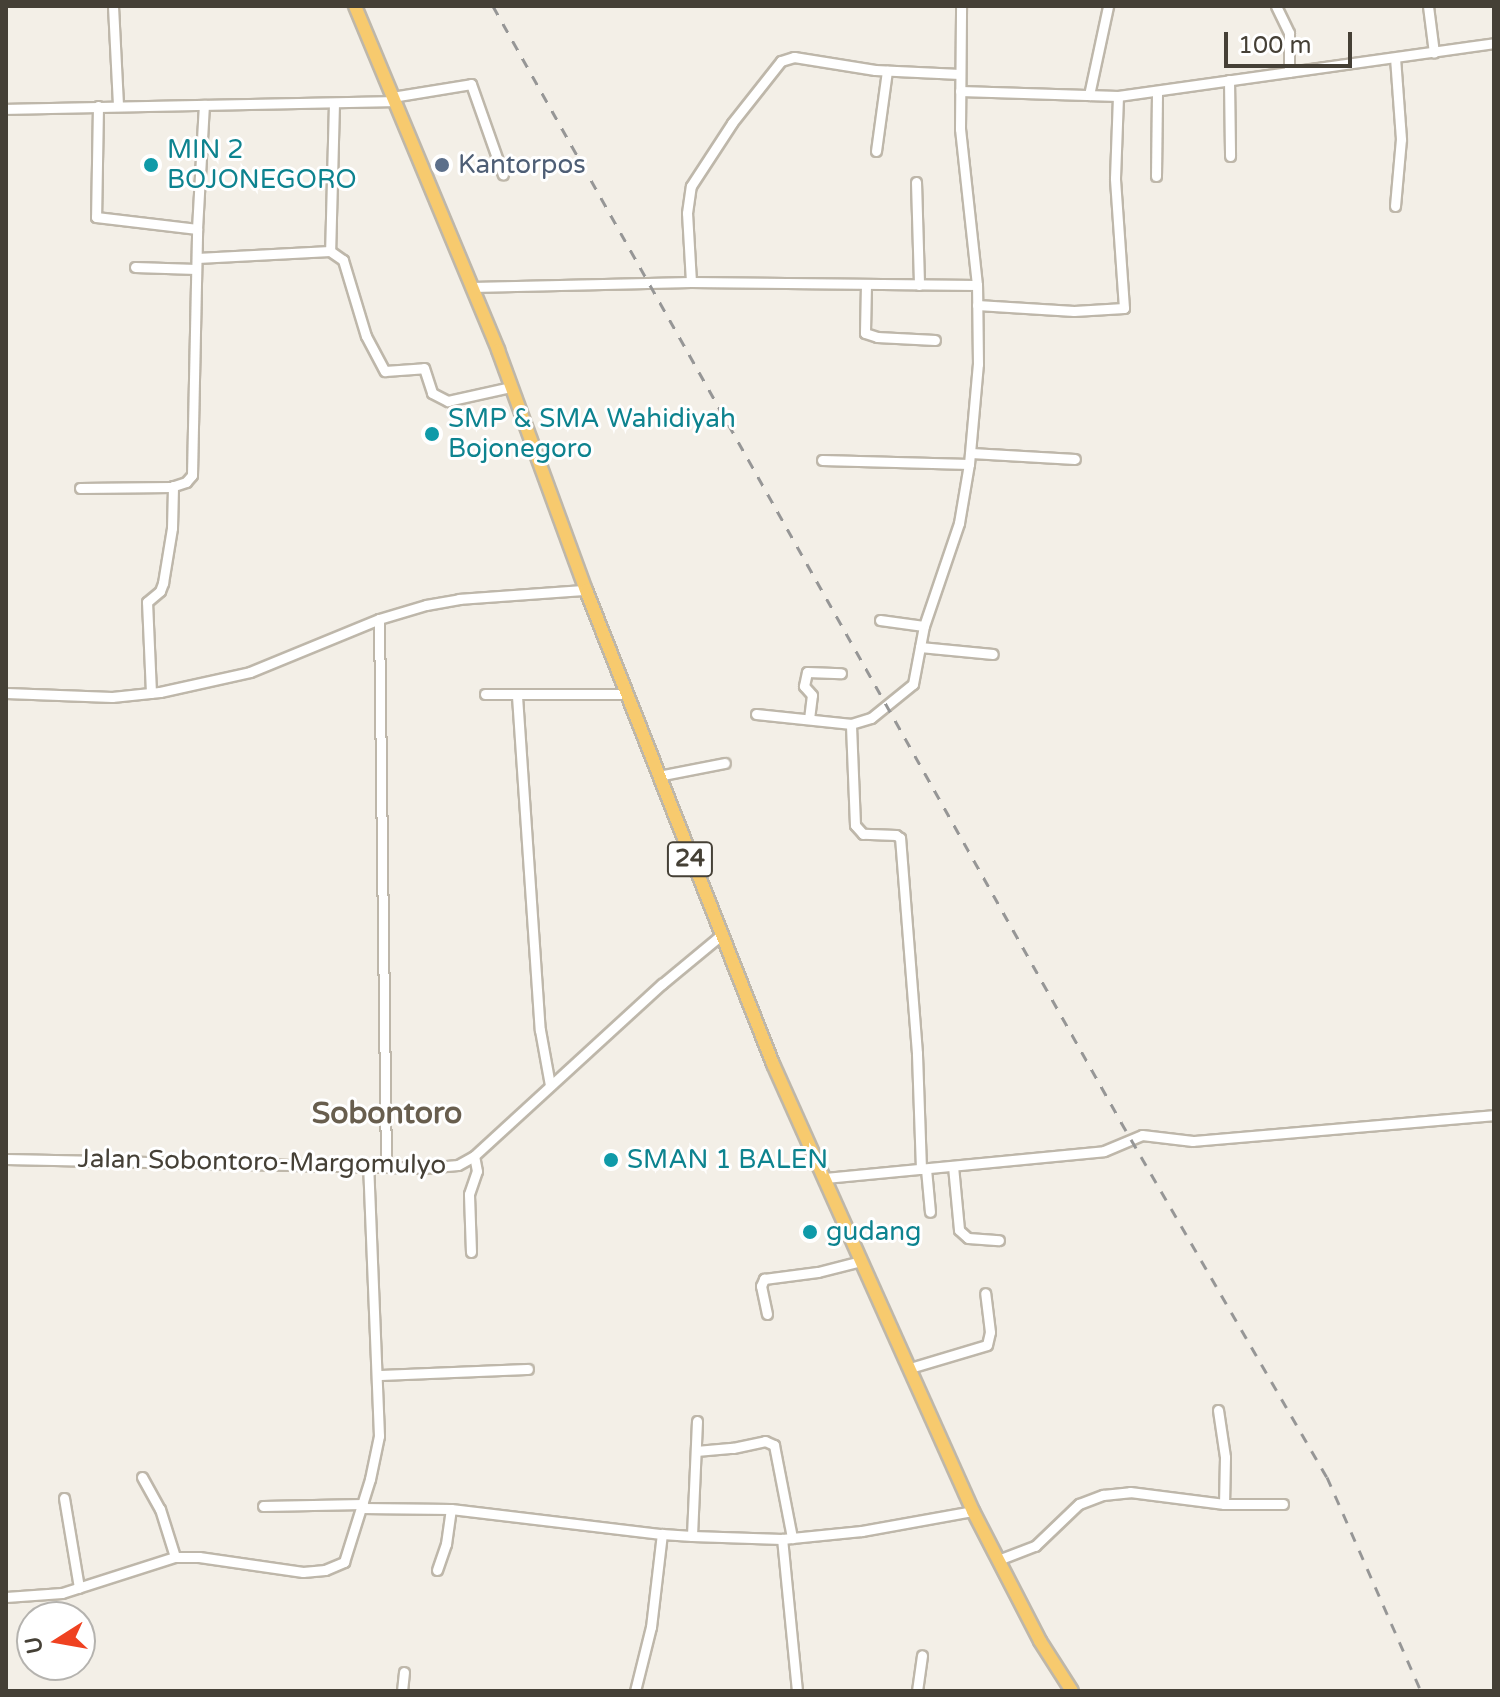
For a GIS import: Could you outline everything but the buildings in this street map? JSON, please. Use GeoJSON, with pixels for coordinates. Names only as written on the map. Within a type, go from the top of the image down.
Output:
{"type":"FeatureCollection","features":[{"type":"Feature","properties":{"kind":"highway","name":"24"},"geometry":{"type":"LineString","coordinates":[[355,6],[472,287],[720,936],[973,1511],[1072,1691]]}},
{"type":"Feature","properties":{"kind":"street"},"geometry":{"type":"LineString","coordinates":[[113,6],[118,106]]}},
{"type":"Feature","properties":{"kind":"street"},"geometry":{"type":"LineString","coordinates":[[756,714],[851,724],[871,718],[911,689],[924,626],[952,547],[971,453],[978,364],[977,285],[960,91],[961,6]]}},
{"type":"Feature","properties":{"kind":"street"},"geometry":{"type":"LineString","coordinates":[[1089,95],[1108,6]]}},
{"type":"Feature","properties":{"kind":"street"},"geometry":{"type":"LineString","coordinates":[[1276,6],[1289,33],[1289,72]]}},
{"type":"Feature","properties":{"kind":"street"},"geometry":{"type":"LineString","coordinates":[[1428,6],[1434,53]]}},
{"type":"Feature","properties":{"kind":"street"},"geometry":{"type":"LineString","coordinates":[[960,91],[1118,96],[1494,43]]}},
{"type":"Feature","properties":{"kind":"street"},"geometry":{"type":"LineString","coordinates":[[691,282],[687,213],[691,186],[732,123],[781,61],[794,57],[887,71],[960,74]]}},
{"type":"Feature","properties":{"kind":"street"},"geometry":{"type":"LineString","coordinates":[[1395,58],[1401,139],[1395,206]]}},
{"type":"Feature","properties":{"kind":"street"},"geometry":{"type":"LineString","coordinates":[[876,151],[887,71]]}},
{"type":"Feature","properties":{"kind":"street"},"geometry":{"type":"LineString","coordinates":[[1229,80],[1230,156]]}},
{"type":"Feature","properties":{"kind":"street"},"geometry":{"type":"LineString","coordinates":[[6,109],[334,103],[393,99],[471,84],[503,175]]}},
{"type":"Feature","properties":{"kind":"street"},"geometry":{"type":"LineString","coordinates":[[1156,176],[1157,91]]}},
{"type":"Feature","properties":{"kind":"street"},"geometry":{"type":"LineString","coordinates":[[977,305],[1123,309],[1115,178],[1118,96]]}},
{"type":"Feature","properties":{"kind":"street"},"geometry":{"type":"LineString","coordinates":[[330,251],[334,103]]}},
{"type":"Feature","properties":{"kind":"street"},"geometry":{"type":"LineString","coordinates":[[80,488],[173,486],[186,482],[192,475],[197,229],[204,105]]}},
{"type":"Feature","properties":{"kind":"street"},"geometry":{"type":"LineString","coordinates":[[98,106],[96,217],[197,229]]}},
{"type":"Feature","properties":{"kind":"street"},"geometry":{"type":"LineString","coordinates":[[916,182],[919,285]]}},
{"type":"Feature","properties":{"kind":"street"},"geometry":{"type":"LineString","coordinates":[[135,267],[330,251],[343,260],[366,336],[386,372],[424,368],[432,393],[448,401],[511,387]]}},
{"type":"Feature","properties":{"kind":"street"},"geometry":{"type":"LineString","coordinates":[[472,287],[691,282],[977,285]]}},
{"type":"Feature","properties":{"kind":"street"},"geometry":{"type":"LineString","coordinates":[[866,284],[865,333],[877,337],[935,340]]}},
{"type":"Feature","properties":{"kind":"street"},"geometry":{"type":"LineString","coordinates":[[971,453],[1075,459]]}},
{"type":"Feature","properties":{"kind":"street"},"geometry":{"type":"LineString","coordinates":[[822,460],[969,464]]}},
{"type":"Feature","properties":{"kind":"street"},"geometry":{"type":"LineString","coordinates":[[151,693],[147,602],[160,591],[163,583],[172,528],[173,486]]}},
{"type":"Feature","properties":{"kind":"street"},"geometry":{"type":"LineString","coordinates":[[6,693],[100,697],[151,693],[250,672],[311,650],[379,619],[442,601],[586,590]]}},
{"type":"Feature","properties":{"kind":"street"},"geometry":{"type":"LineString","coordinates":[[379,619],[386,1166]]}},
{"type":"Feature","properties":{"kind":"street"},"geometry":{"type":"LineString","coordinates":[[880,620],[924,626]]}},
{"type":"Feature","properties":{"kind":"street"},"geometry":{"type":"LineString","coordinates":[[920,647],[993,654]]}},
{"type":"Feature","properties":{"kind":"street"},"geometry":{"type":"LineString","coordinates":[[809,719],[812,695],[804,686],[807,672],[841,673]]}},
{"type":"Feature","properties":{"kind":"street"},"geometry":{"type":"LineString","coordinates":[[485,694],[627,694]]}},
{"type":"Feature","properties":{"kind":"street"},"geometry":{"type":"LineString","coordinates":[[517,696],[540,1030],[550,1085]]}},
{"type":"Feature","properties":{"kind":"street"},"geometry":{"type":"LineString","coordinates":[[851,724],[855,825],[863,834],[900,838],[924,1169],[930,1212]]}},
{"type":"Feature","properties":{"kind":"street"},"geometry":{"type":"LineString","coordinates":[[658,776],[725,763]]}},
{"type":"Feature","properties":{"kind":"street","name":"Jalan Sobontoro-Margomulyo"},"geometry":{"type":"LineString","coordinates":[[6,1159],[450,1166],[474,1156],[720,936]]}},
{"type":"Feature","properties":{"kind":"street"},"geometry":{"type":"LineString","coordinates":[[825,1178],[1104,1151],[1142,1135],[1193,1141],[1494,1115]]}},
{"type":"Feature","properties":{"kind":"street"},"geometry":{"type":"LineString","coordinates":[[471,1252],[469,1202],[477,1171],[474,1156]]}},
{"type":"Feature","properties":{"kind":"street"},"geometry":{"type":"LineString","coordinates":[[6,1597],[40,1597],[79,1588],[175,1557],[199,1557],[303,1572],[330,1568],[346,1557],[379,1444],[379,1375],[368,1165]]}},
{"type":"Feature","properties":{"kind":"street"},"geometry":{"type":"LineString","coordinates":[[953,1166],[959,1230],[968,1238],[999,1240]]}},
{"type":"Feature","properties":{"kind":"street"},"geometry":{"type":"LineString","coordinates":[[767,1314],[761,1286],[764,1279],[802,1275],[861,1261]]}},
{"type":"Feature","properties":{"kind":"street"},"geometry":{"type":"LineString","coordinates":[[910,1368],[987,1345],[990,1332],[985,1293]]}},
{"type":"Feature","properties":{"kind":"street"},"geometry":{"type":"LineString","coordinates":[[379,1375],[528,1369]]}},
{"type":"Feature","properties":{"kind":"street"},"geometry":{"type":"LineString","coordinates":[[1218,1410],[1225,1457],[1224,1504]]}},
{"type":"Feature","properties":{"kind":"street"},"geometry":{"type":"LineString","coordinates":[[692,1536],[697,1421]]}},
{"type":"Feature","properties":{"kind":"street"},"geometry":{"type":"LineString","coordinates":[[696,1451],[765,1441],[774,1445],[787,1538],[797,1691]]}},
{"type":"Feature","properties":{"kind":"street"},"geometry":{"type":"LineString","coordinates":[[142,1477],[160,1509],[175,1557]]}},
{"type":"Feature","properties":{"kind":"street"},"geometry":{"type":"LineString","coordinates":[[998,1560],[1035,1546],[1079,1504],[1103,1495],[1130,1492],[1224,1504],[1283,1504]]}},
{"type":"Feature","properties":{"kind":"street"},"geometry":{"type":"LineString","coordinates":[[64,1498],[79,1588]]}},
{"type":"Feature","properties":{"kind":"street"},"geometry":{"type":"LineString","coordinates":[[263,1506],[451,1509],[662,1534],[787,1538],[862,1531],[973,1511]]}},
{"type":"Feature","properties":{"kind":"street"},"geometry":{"type":"LineString","coordinates":[[437,1570],[446,1544],[451,1509]]}},
{"type":"Feature","properties":{"kind":"street"},"geometry":{"type":"LineString","coordinates":[[635,1691],[651,1627],[662,1534]]}},
{"type":"Feature","properties":{"kind":"street"},"geometry":{"type":"LineString","coordinates":[[917,1691],[922,1655]]}},
{"type":"Feature","properties":{"kind":"street"},"geometry":{"type":"LineString","coordinates":[[402,1691],[404,1672]]}},
{"type":"Feature","properties":{"kind":"railway"},"geometry":{"type":"LineString","coordinates":[[493,6],[1121,1122],[1327,1477],[1421,1691]]}},
{"type":"Feature","properties":{"kind":"place","name":"MIN 2 BOJONEGORO"},"geometry":{"type":"Point","coordinates":[151,165]}},
{"type":"Feature","properties":{"kind":"place","name":"Kantorpos"},"geometry":{"type":"Point","coordinates":[442,165]}},
{"type":"Feature","properties":{"kind":"place","name":"SMP & SMA Wahidiyah Bojonegoro"},"geometry":{"type":"Point","coordinates":[432,434]}},
{"type":"Feature","properties":{"kind":"place","name":"SMAN 1 BALEN"},"geometry":{"type":"Point","coordinates":[611,1160]}},
{"type":"Feature","properties":{"kind":"place","name":"gudang"},"geometry":{"type":"Point","coordinates":[810,1232]}},
{"type":"Feature","properties":{"kind":"district","name":"Sobontoro"},"geometry":{"type":"Point","coordinates":[387,1114]}}]}
